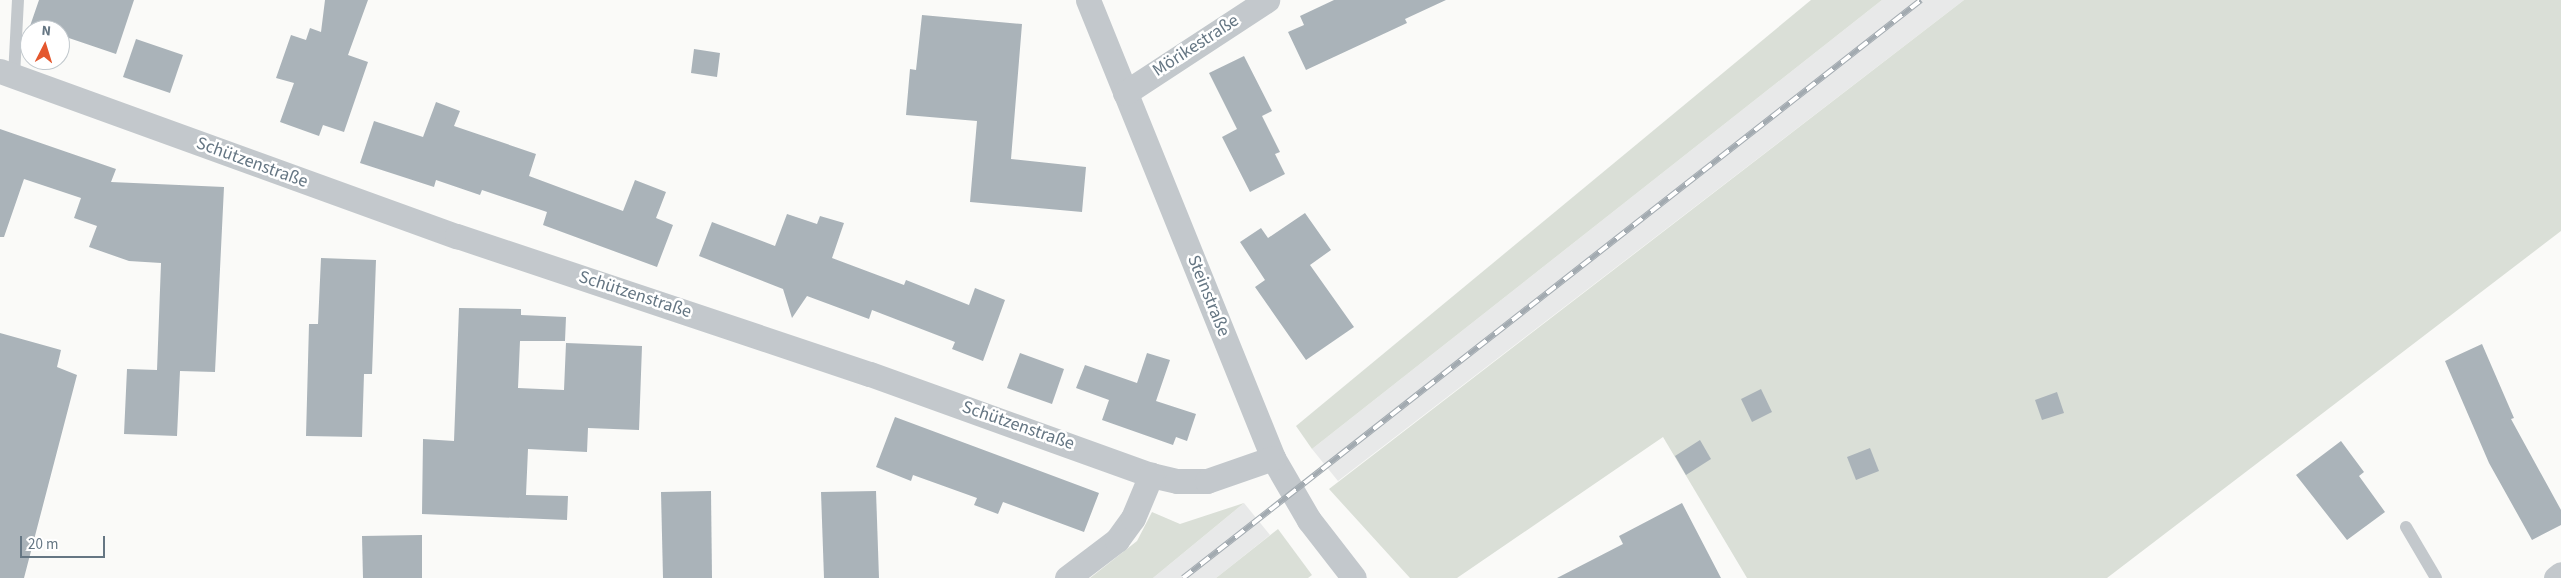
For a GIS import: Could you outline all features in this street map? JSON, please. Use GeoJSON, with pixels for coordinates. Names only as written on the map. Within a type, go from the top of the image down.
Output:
{"type":"FeatureCollection","features":[{"type":"Feature","properties":{"kind":"street","name":"Steinstraße"},"geometry":{"type":"LineString","coordinates":[[1088,0],[1273,458],[1309,520],[1354,578]]}},
{"type":"Feature","properties":{"kind":"street","name":"Mörikestraße"},"geometry":{"type":"LineString","coordinates":[[1125,93],[1266,0]]}},
{"type":"Feature","properties":{"kind":"street","name":"Schützenstraße"},"geometry":{"type":"LineString","coordinates":[[7,74],[457,236],[870,374],[1151,475],[1177,481],[1207,481],[1273,458]]}},
{"type":"Feature","properties":{"kind":"street"},"geometry":{"type":"LineString","coordinates":[[1067,578],[1117,540],[1133,518],[1151,475]]}},
{"type":"Feature","properties":{"kind":"street"},"geometry":{"type":"LineString","coordinates":[[2556,578],[2561,574]]}},
{"type":"Feature","properties":{"kind":"lane"},"geometry":{"type":"LineString","coordinates":[[7,74],[18,0]]}},
{"type":"Feature","properties":{"kind":"lane"},"geometry":{"type":"LineString","coordinates":[[2406,527],[2436,578]]}},
{"type":"Feature","properties":{"kind":"shaded area"},"geometry":{"type":"Polygon","coordinates":[[[1811,0],[1882,0],[1312,449],[1296,426],[1811,0]]]}},
{"type":"Feature","properties":{"kind":"shaded area"},"geometry":{"type":"Polygon","coordinates":[[[1882,0],[1964,0],[1338,481],[1312,449],[1882,0]]]}},
{"type":"Feature","properties":{"kind":"shaded area"},"geometry":{"type":"Polygon","coordinates":[[[1964,0],[2561,0],[2561,231],[2107,578],[1747,578],[1663,437],[1457,578],[1410,578],[1329,489],[1964,0]]]}},
{"type":"Feature","properties":{"kind":"shaded area"},"geometry":{"type":"Polygon","coordinates":[[[1244,503],[1270,535],[1216,578],[1153,578],[1244,503]]]}},
{"type":"Feature","properties":{"kind":"shaded area"},"geometry":{"type":"Polygon","coordinates":[[[1244,503],[1153,578],[1090,578],[1137,541],[1152,512],[1180,524],[1244,503]]]}},
{"type":"Feature","properties":{"kind":"shaded area"},"geometry":{"type":"Polygon","coordinates":[[[1278,529],[1312,575],[1308,578],[1216,578],[1278,529]]]}},
{"type":"Feature","properties":{"kind":"building"},"geometry":{"type":"Polygon","coordinates":[[[39,0],[134,0],[116,54],[70,38],[70,20],[32,20],[39,0]]]}},
{"type":"Feature","properties":{"kind":"building"},"geometry":{"type":"Polygon","coordinates":[[[325,0],[368,0],[348,55],[368,62],[344,132],[323,125],[319,136],[280,122],[294,83],[276,78],[291,35],[306,40],[310,28],[321,32],[325,0]]]}},
{"type":"Feature","properties":{"kind":"building"},"geometry":{"type":"Polygon","coordinates":[[[1334,0],[1446,0],[1405,19],[1407,23],[1306,70],[1288,32],[1304,25],[1300,16],[1334,0]]]}},
{"type":"Feature","properties":{"kind":"building"},"geometry":{"type":"Polygon","coordinates":[[[922,15],[1022,24],[1011,159],[1086,167],[1082,212],[970,202],[977,121],[906,115],[910,69],[916,70],[922,15]]]}},
{"type":"Feature","properties":{"kind":"building"},"geometry":{"type":"Polygon","coordinates":[[[136,39],[183,55],[170,93],[123,77],[136,39]]]}},
{"type":"Feature","properties":{"kind":"building"},"geometry":{"type":"Polygon","coordinates":[[[694,49],[720,53],[717,77],[691,73],[694,49]]]}},
{"type":"Feature","properties":{"kind":"building"},"geometry":{"type":"Polygon","coordinates":[[[1244,56],[1272,111],[1262,116],[1280,152],[1275,154],[1285,174],[1250,192],[1222,137],[1237,129],[1209,73],[1244,56]]]}},
{"type":"Feature","properties":{"kind":"building"},"geometry":{"type":"Polygon","coordinates":[[[436,102],[460,111],[454,126],[536,154],[529,176],[623,211],[635,180],[666,192],[656,218],[673,225],[657,267],[543,225],[547,212],[482,190],[480,195],[436,180],[434,187],[360,163],[374,121],[423,137],[436,102]]]}},
{"type":"Feature","properties":{"kind":"building"},"geometry":{"type":"Polygon","coordinates":[[[0,129],[116,169],[111,182],[224,187],[215,372],[180,371],[177,436],[124,434],[127,369],[157,370],[161,263],[129,261],[89,247],[97,226],[74,218],[81,198],[24,179],[4,237],[0,237],[0,129]]]}},
{"type":"Feature","properties":{"kind":"building"},"geometry":{"type":"Polygon","coordinates":[[[1305,213],[1331,250],[1310,265],[1354,327],[1306,360],[1255,287],[1265,280],[1240,242],[1261,228],[1268,238],[1305,213]]]}},
{"type":"Feature","properties":{"kind":"building"},"geometry":{"type":"Polygon","coordinates":[[[787,214],[817,224],[820,216],[844,223],[832,258],[904,285],[906,280],[969,305],[975,288],[1005,300],[983,361],[952,349],[955,342],[872,310],[869,319],[807,296],[792,318],[783,289],[699,256],[712,222],[775,246],[787,214]]]}},
{"type":"Feature","properties":{"kind":"building"},"geometry":{"type":"Polygon","coordinates":[[[321,258],[376,260],[372,374],[364,374],[362,437],[306,436],[309,324],[318,324],[321,258]]]}},
{"type":"Feature","properties":{"kind":"building"},"geometry":{"type":"Polygon","coordinates":[[[459,308],[521,309],[521,315],[566,317],[565,341],[520,341],[518,388],[564,390],[566,343],[642,346],[639,430],[588,428],[587,452],[528,449],[526,495],[568,496],[567,520],[422,514],[423,439],[454,441],[459,308]]]}},
{"type":"Feature","properties":{"kind":"building"},"geometry":{"type":"Polygon","coordinates":[[[0,333],[61,350],[57,367],[77,375],[24,578],[0,578],[0,333]]]}},
{"type":"Feature","properties":{"kind":"building"},"geometry":{"type":"Polygon","coordinates":[[[2482,344],[2514,418],[2511,419],[2561,510],[2561,525],[2532,540],[2489,463],[2445,361],[2482,344]]]}},
{"type":"Feature","properties":{"kind":"building"},"geometry":{"type":"Polygon","coordinates":[[[1020,353],[1064,369],[1052,404],[1007,388],[1020,353]]]}},
{"type":"Feature","properties":{"kind":"building"},"geometry":{"type":"Polygon","coordinates":[[[1147,353],[1170,360],[1156,401],[1196,414],[1187,441],[1176,437],[1173,445],[1102,420],[1109,400],[1076,388],[1085,365],[1137,383],[1147,353]]]}},
{"type":"Feature","properties":{"kind":"building"},"geometry":{"type":"Polygon","coordinates":[[[1761,389],[1772,412],[1752,422],[1741,399],[1761,389]]]}},
{"type":"Feature","properties":{"kind":"building"},"geometry":{"type":"Polygon","coordinates":[[[2057,392],[2064,413],[2042,420],[2035,400],[2057,392]]]}},
{"type":"Feature","properties":{"kind":"building"},"geometry":{"type":"Polygon","coordinates":[[[895,417],[1099,493],[1084,532],[1003,502],[998,514],[974,505],[977,498],[913,475],[911,481],[876,467],[895,417]]]}},
{"type":"Feature","properties":{"kind":"building"},"geometry":{"type":"Polygon","coordinates":[[[1700,440],[1711,459],[1686,475],[1675,456],[1700,440]]]}},
{"type":"Feature","properties":{"kind":"building"},"geometry":{"type":"Polygon","coordinates":[[[2341,441],[2364,472],[2359,476],[2385,512],[2347,540],[2296,475],[2341,441]]]}},
{"type":"Feature","properties":{"kind":"building"},"geometry":{"type":"Polygon","coordinates":[[[1870,448],[1879,471],[1856,480],[1847,457],[1870,448]]]}},
{"type":"Feature","properties":{"kind":"building"},"geometry":{"type":"Polygon","coordinates":[[[711,491],[712,578],[663,578],[661,492],[711,491]]]}},
{"type":"Feature","properties":{"kind":"building"},"geometry":{"type":"Polygon","coordinates":[[[876,491],[879,578],[824,578],[821,492],[876,491]]]}},
{"type":"Feature","properties":{"kind":"building"},"geometry":{"type":"Polygon","coordinates":[[[1682,503],[1721,578],[1557,578],[1623,544],[1619,536],[1682,503]]]}},
{"type":"Feature","properties":{"kind":"building"},"geometry":{"type":"Polygon","coordinates":[[[422,535],[422,578],[363,578],[362,536],[422,535]]]}},
{"type":"Feature","properties":{"kind":"railway"},"geometry":{"type":"LineString","coordinates":[[1183,578],[1921,0]]}}]}
